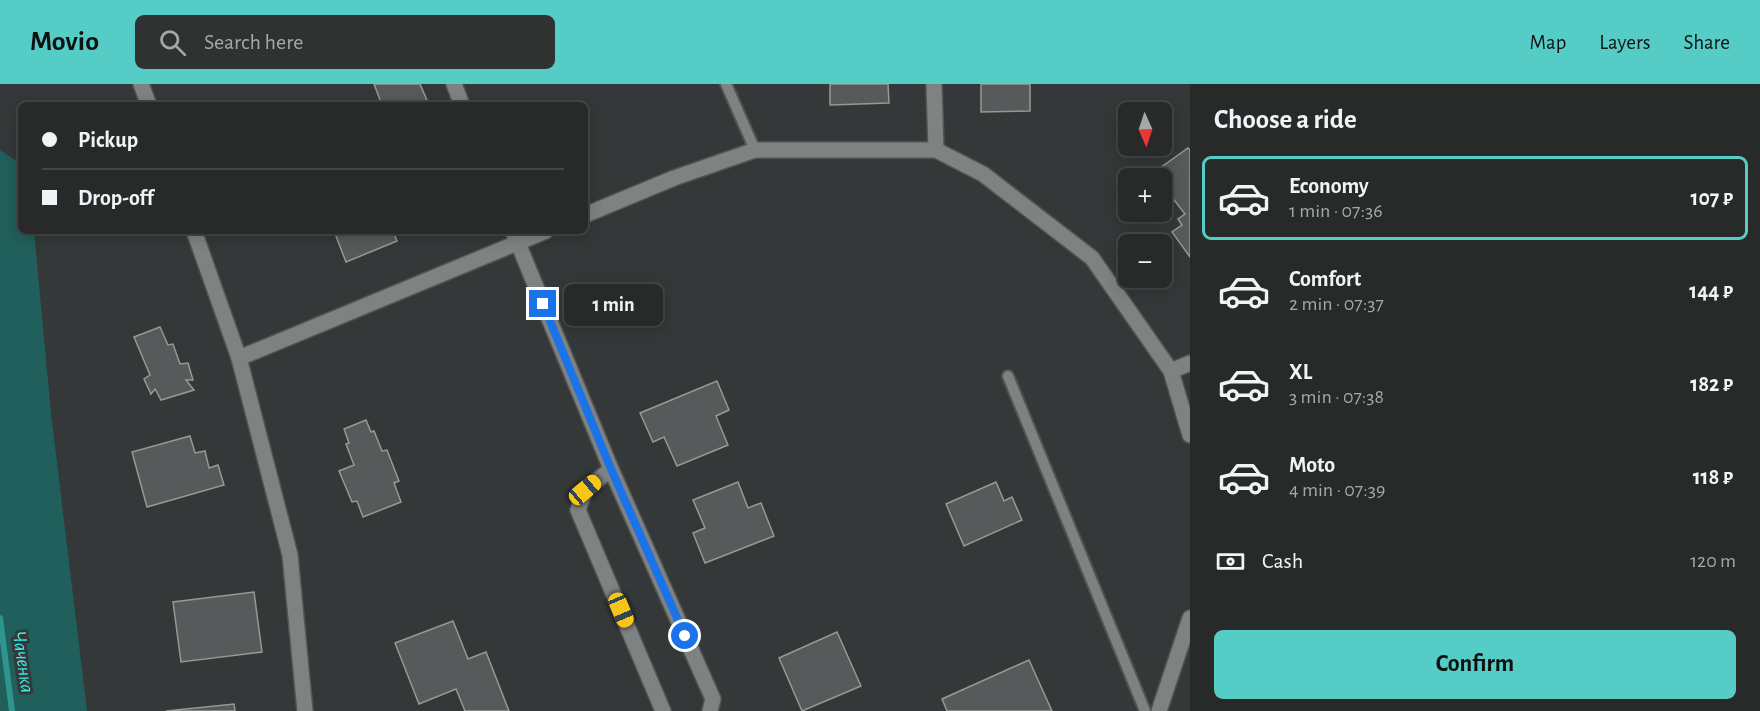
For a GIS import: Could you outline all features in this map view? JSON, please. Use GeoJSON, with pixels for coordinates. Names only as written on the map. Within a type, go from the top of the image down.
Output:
{"type":"FeatureCollection","features":[{"type":"Feature","properties":{"kind":"street"},"geometry":{"type":"LineString","coordinates":[[141,84],[148,102]]}},
{"type":"Feature","properties":{"kind":"street"},"geometry":{"type":"LineString","coordinates":[[454,84],[461,102]]}},
{"type":"Feature","properties":{"kind":"street"},"geometry":{"type":"LineString","coordinates":[[934,84],[936,150]]}},
{"type":"Feature","properties":{"kind":"street"},"geometry":{"type":"LineString","coordinates":[[588,214],[674,178],[755,150],[936,150],[983,174],[1092,258],[1171,371],[1190,435]]}},
{"type":"Feature","properties":{"kind":"street"},"geometry":{"type":"LineString","coordinates":[[195,234],[239,358],[290,555],[304,711]]}},
{"type":"Feature","properties":{"kind":"street"},"geometry":{"type":"LineString","coordinates":[[239,358],[515,237],[530,234]]}},
{"type":"Feature","properties":{"kind":"street"},"geometry":{"type":"LineString","coordinates":[[515,237],[611,469],[713,699],[710,711]]}},
{"type":"Feature","properties":{"kind":"street"},"geometry":{"type":"LineString","coordinates":[[1171,371],[1190,363]]}},
{"type":"Feature","properties":{"kind":"street"},"geometry":{"type":"LineString","coordinates":[[611,469],[585,490],[578,510],[663,711]]}},
{"type":"Feature","properties":{"kind":"street"},"geometry":{"type":"LineString","coordinates":[[1159,711],[1190,618]]}},
{"type":"Feature","properties":{"kind":"lane"},"geometry":{"type":"LineString","coordinates":[[726,84],[755,150]]}},
{"type":"Feature","properties":{"kind":"lane"},"geometry":{"type":"LineString","coordinates":[[1008,376],[1146,711]]}},
{"type":"Feature","properties":{"kind":"shaded area"},"geometry":{"type":"Polygon","coordinates":[[[0,150],[18,162],[18,234],[34,234],[51,413],[87,711],[0,711],[0,150]]]}},
{"type":"Feature","properties":{"kind":"building"},"geometry":{"type":"Polygon","coordinates":[[[374,84],[420,84],[428,102],[381,102],[374,84]]]}},
{"type":"Feature","properties":{"kind":"building"},"geometry":{"type":"Polygon","coordinates":[[[830,84],[888,84],[889,103],[830,105],[830,84]]]}},
{"type":"Feature","properties":{"kind":"building"},"geometry":{"type":"Polygon","coordinates":[[[981,84],[1030,84],[1030,111],[981,112],[981,84]]]}},
{"type":"Feature","properties":{"kind":"building"},"geometry":{"type":"Polygon","coordinates":[[[1188,148],[1190,150],[1190,257],[1172,232],[1182,225],[1178,219],[1185,214],[1172,197],[1172,168],[1160,168],[1188,148]]]}},
{"type":"Feature","properties":{"kind":"building"},"geometry":{"type":"Polygon","coordinates":[[[335,234],[394,234],[397,241],[346,262],[335,234]]]}},
{"type":"Feature","properties":{"kind":"building"},"geometry":{"type":"Polygon","coordinates":[[[160,327],[168,345],[173,344],[180,364],[188,363],[193,380],[186,380],[194,390],[161,400],[155,389],[151,394],[144,379],[150,375],[134,337],[160,327]]]}},
{"type":"Feature","properties":{"kind":"building"},"geometry":{"type":"Polygon","coordinates":[[[717,381],[729,410],[716,416],[728,445],[677,466],[664,437],[653,442],[640,413],[717,381]]]}},
{"type":"Feature","properties":{"kind":"building"},"geometry":{"type":"Polygon","coordinates":[[[366,420],[371,432],[374,431],[382,451],[387,450],[399,481],[394,483],[401,502],[363,517],[357,501],[352,502],[339,471],[354,465],[346,444],[349,443],[344,429],[366,420]]]}},
{"type":"Feature","properties":{"kind":"building"},"geometry":{"type":"Polygon","coordinates":[[[190,436],[195,453],[205,451],[209,468],[218,465],[224,485],[147,507],[132,452],[190,436]]]}},
{"type":"Feature","properties":{"kind":"building"},"geometry":{"type":"Polygon","coordinates":[[[738,482],[748,508],[761,503],[774,536],[705,563],[693,533],[705,528],[693,500],[738,482]]]}},
{"type":"Feature","properties":{"kind":"building"},"geometry":{"type":"Polygon","coordinates":[[[996,482],[1004,501],[1012,497],[1022,520],[964,546],[946,504],[996,482]]]}},
{"type":"Feature","properties":{"kind":"building"},"geometry":{"type":"Polygon","coordinates":[[[254,592],[262,652],[181,662],[173,602],[254,592]]]}},
{"type":"Feature","properties":{"kind":"building"},"geometry":{"type":"Polygon","coordinates":[[[453,621],[468,659],[486,652],[509,711],[465,711],[456,689],[419,704],[395,643],[453,621]]]}},
{"type":"Feature","properties":{"kind":"building"},"geometry":{"type":"Polygon","coordinates":[[[837,632],[861,686],[802,711],[779,658],[837,632]]]}},
{"type":"Feature","properties":{"kind":"building"},"geometry":{"type":"Polygon","coordinates":[[[1029,660],[1052,711],[947,711],[942,699],[1029,660]]]}},
{"type":"Feature","properties":{"kind":"building"},"geometry":{"type":"Polygon","coordinates":[[[234,704],[235,711],[166,711],[234,704]]]}},
{"type":"Feature","properties":{"kind":"waterway","name":"Чаченка"},"geometry":{"type":"LineString","coordinates":[[0,618],[12,711]]}},
{"type":"Feature","properties":{"kind":"route"},"geometry":{"type":"LineString","coordinates":[[543,304],[611,469],[685,636]]}}]}
